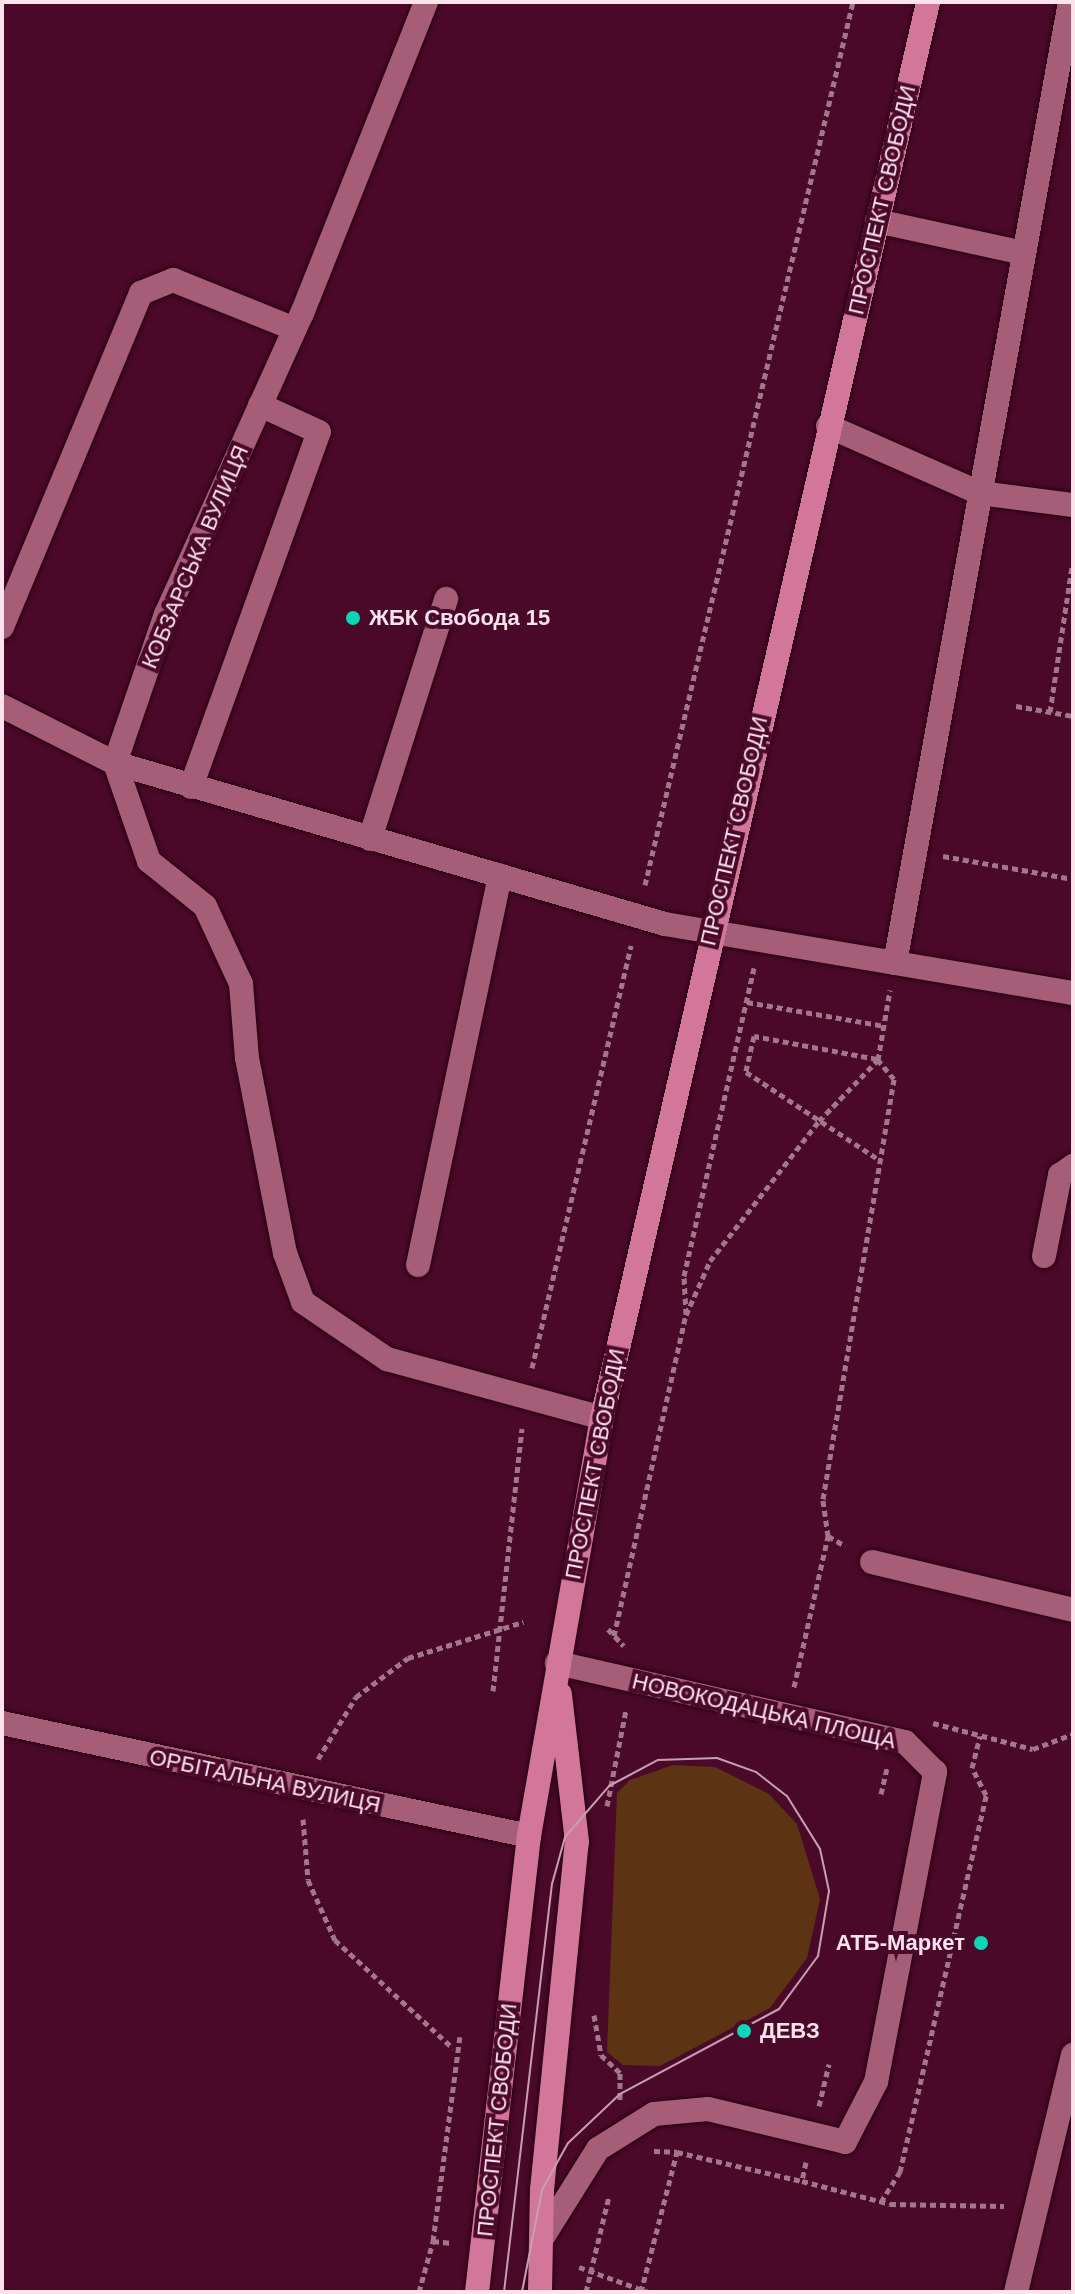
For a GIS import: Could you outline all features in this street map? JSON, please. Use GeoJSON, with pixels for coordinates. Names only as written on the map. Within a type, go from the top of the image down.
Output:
{"type":"FeatureCollection","features":[{"type":"Feature","properties":{"kind":"main road","name":"ПРОСПЕКТ СВОБОДИ"},"geometry":{"type":"LineString","coordinates":[[477,2292],[529,1836],[602,1418],[710,930],[928,2]]}},
{"type":"Feature","properties":{"kind":"main road","name":"ПРОСПЕКТ СВОБОДИ"},"geometry":{"type":"LineString","coordinates":[[540,2292],[544,2235],[542,2190],[577,1842],[557,1663]]}},
{"type":"Feature","properties":{"kind":"street","name":"КОБЗАРСЬКА ВУЛИЦЯ"},"geometry":{"type":"LineString","coordinates":[[115,763],[166,614],[295,329],[426,2]]}},
{"type":"Feature","properties":{"kind":"street"},"geometry":{"type":"LineString","coordinates":[[895,963],[1070,16]]}},
{"type":"Feature","properties":{"kind":"street"},"geometry":{"type":"LineString","coordinates":[[877,221],[1024,253]]}},
{"type":"Feature","properties":{"kind":"street"},"geometry":{"type":"LineString","coordinates":[[2,627],[141,293],[173,280],[295,329]]}},
{"type":"Feature","properties":{"kind":"street"},"geometry":{"type":"LineString","coordinates":[[191,787],[319,432],[260,405]]}},
{"type":"Feature","properties":{"kind":"street"},"geometry":{"type":"LineString","coordinates":[[828,426],[980,493],[1073,505]]}},
{"type":"Feature","properties":{"kind":"street"},"geometry":{"type":"LineString","coordinates":[[370,839],[446,599]]}},
{"type":"Feature","properties":{"kind":"street"},"geometry":{"type":"LineString","coordinates":[[2,706],[115,763],[638,916],[1073,993]]}},
{"type":"Feature","properties":{"kind":"street"},"geometry":{"type":"LineString","coordinates":[[115,763],[149,861],[205,906],[241,984],[249,1073],[285,1253],[303,1302],[387,1359],[602,1418]]}},
{"type":"Feature","properties":{"kind":"street"},"geometry":{"type":"LineString","coordinates":[[418,1265],[500,876]]}},
{"type":"Feature","properties":{"kind":"street"},"geometry":{"type":"LineString","coordinates":[[1044,1256],[1060,1175],[1073,1166]]}},
{"type":"Feature","properties":{"kind":"street"},"geometry":{"type":"LineString","coordinates":[[872,1562],[1073,1610]]}},
{"type":"Feature","properties":{"kind":"street","name":"НОВОКОДАЦЬКА ПЛОЩА"},"geometry":{"type":"LineString","coordinates":[[544,2235],[598,2149],[654,2114],[708,2109],[845,2142],[876,2082],[935,1772],[905,1742],[557,1663]]}},
{"type":"Feature","properties":{"kind":"street","name":"ОРБІТАЛЬНА ВУЛИЦЯ"},"geometry":{"type":"LineString","coordinates":[[2,1723],[529,1836]]}},
{"type":"Feature","properties":{"kind":"street"},"geometry":{"type":"LineString","coordinates":[[1016,2292],[1073,2055]]}},
{"type":"Feature","properties":{"kind":"path"},"geometry":{"type":"LineString","coordinates":[[493,1691],[525,1397],[853,2]]}},
{"type":"Feature","properties":{"kind":"path"},"geometry":{"type":"LineString","coordinates":[[1050,712],[1072,567]]}},
{"type":"Feature","properties":{"kind":"path"},"geometry":{"type":"LineString","coordinates":[[1016,706],[1073,716]]}},
{"type":"Feature","properties":{"kind":"path"},"geometry":{"type":"LineString","coordinates":[[915,851],[1073,879]]}},
{"type":"Feature","properties":{"kind":"path"},"geometry":{"type":"LineString","coordinates":[[686,1315],[684,1276],[761,939]]}},
{"type":"Feature","properties":{"kind":"path"},"geometry":{"type":"LineString","coordinates":[[614,1636],[686,1315],[710,1261],[819,1121],[878,1060],[895,963]]}},
{"type":"Feature","properties":{"kind":"path"},"geometry":{"type":"LineString","coordinates":[[746,1002],[884,1026]]}},
{"type":"Feature","properties":{"kind":"path"},"geometry":{"type":"LineString","coordinates":[[828,1536],[823,1499],[878,1159],[894,1079],[878,1060],[754,1036],[746,1072],[878,1159]]}},
{"type":"Feature","properties":{"kind":"path"},"geometry":{"type":"LineString","coordinates":[[809,1691],[794,1687],[825,1547]]}},
{"type":"Feature","properties":{"kind":"path"},"geometry":{"type":"LineString","coordinates":[[607,1817],[630,1680]]}},
{"type":"Feature","properties":{"kind":"path"},"geometry":{"type":"LineString","coordinates":[[991,1739],[1033,1749],[1073,1734]]}},
{"type":"Feature","properties":{"kind":"path"},"geometry":{"type":"LineString","coordinates":[[881,2202],[900,2172],[986,1795],[972,1768],[980,1736]]}},
{"type":"Feature","properties":{"kind":"path"},"geometry":{"type":"LineString","coordinates":[[586,2292],[620,2169],[620,2073],[601,2055],[595,2001]]}},
{"type":"Feature","properties":{"kind":"path"},"geometry":{"type":"LineString","coordinates":[[419,2292],[433,2241],[460,2037]]}},
{"type":"Feature","properties":{"kind":"path"},"geometry":{"type":"LineString","coordinates":[[645,2150],[677,2152],[802,2181]]}},
{"type":"Feature","properties":{"kind":"path"},"geometry":{"type":"LineString","coordinates":[[579,2267],[643,2292],[677,2152]]}},
{"type":"Feature","properties":{"kind":"path"},"geometry":{"type":"LineString","coordinates":[[890,2204],[986,2201],[1035,2214]]}},
{"type":"Feature","properties":{"kind":"path"},"geometry":{"type":"LineString","coordinates":[[433,2241],[456,2243]]}},
{"type":"Feature","properties":{"kind":"shaded area"},"geometry":{"type":"Polygon","coordinates":[[[673,1765],[715,1767],[769,1794],[797,1824],[820,1899],[807,1958],[770,2008],[660,2066],[623,2065],[607,2052],[617,1793],[630,1780],[673,1765]]]}},
{"type":"Feature","properties":{"kind":"tram line"},"geometry":{"type":"LineString","coordinates":[[504,2292],[552,1884],[565,1837],[609,1786],[658,1760],[717,1758],[756,1772],[787,1796],[820,1849],[829,1891],[818,1956],[779,2009],[620,2094],[568,2143],[542,2190],[522,2292]]}},
{"type":"Feature","properties":{"kind":"place","name":"ЖБК Свобода 15"},"geometry":{"type":"Point","coordinates":[353,618]}},
{"type":"Feature","properties":{"kind":"place","name":"АТБ-Маркет"},"geometry":{"type":"Point","coordinates":[981,1943]}},
{"type":"Feature","properties":{"kind":"place","name":"ДЕВЗ"},"geometry":{"type":"Point","coordinates":[744,2031]}}]}
